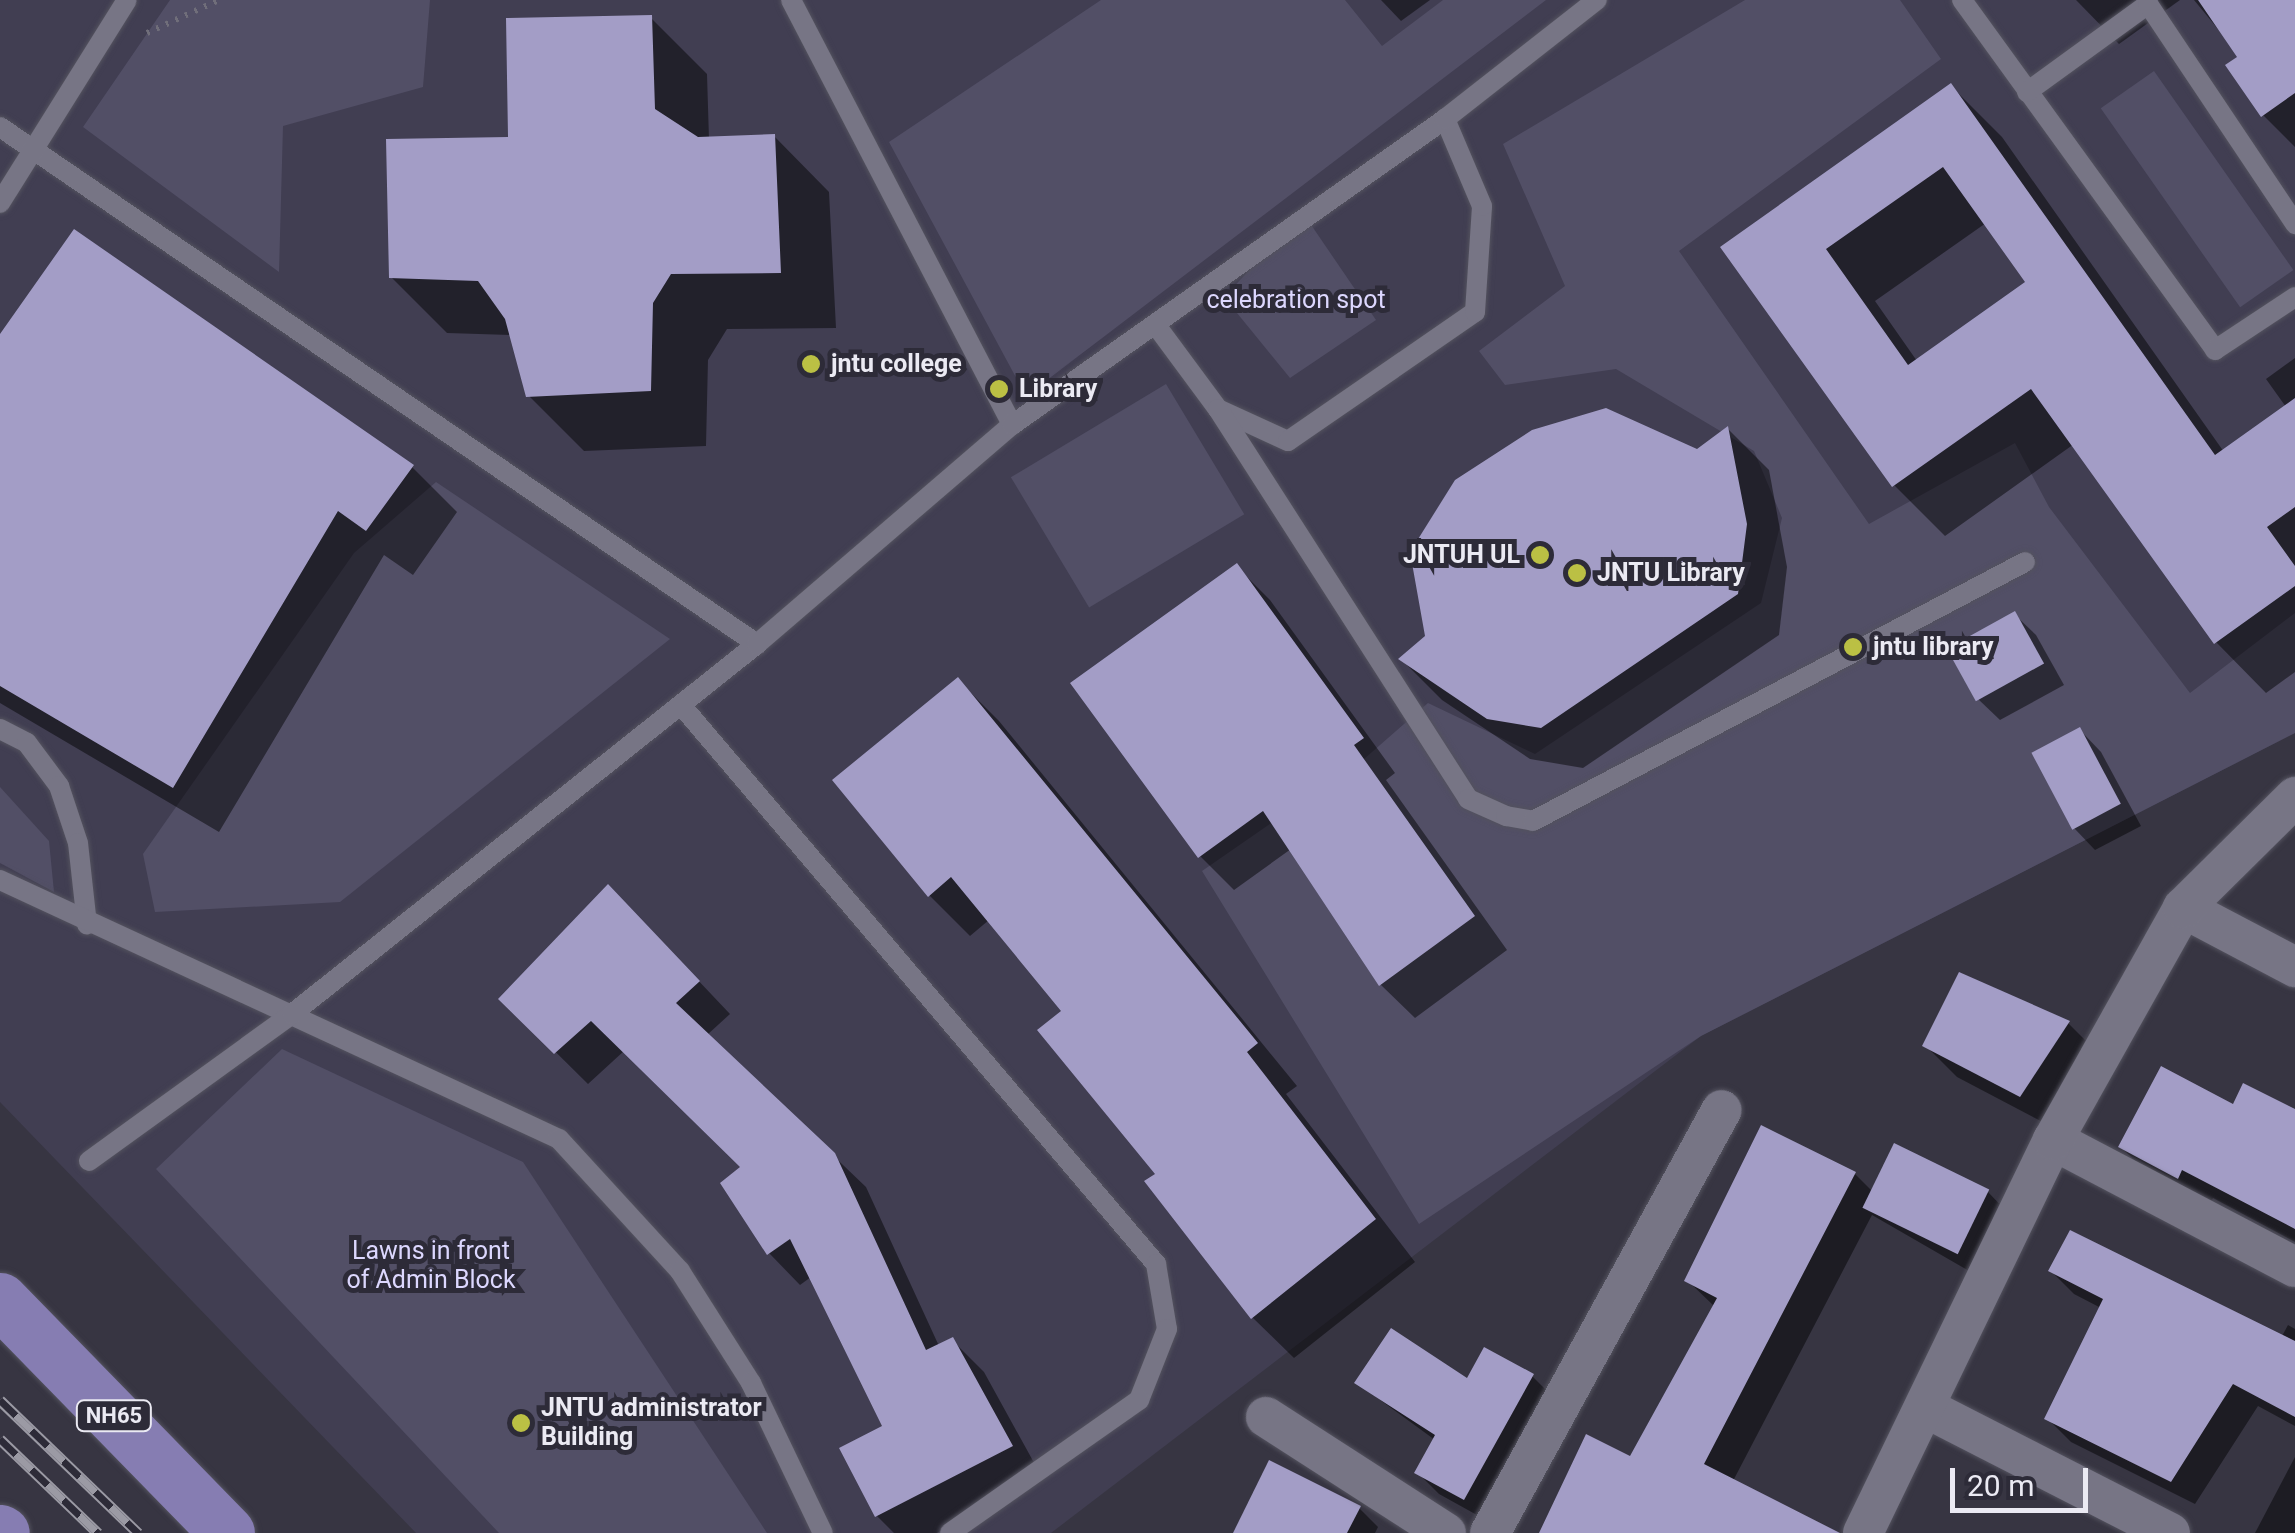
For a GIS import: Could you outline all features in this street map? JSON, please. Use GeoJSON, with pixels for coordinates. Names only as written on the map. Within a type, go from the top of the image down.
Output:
{"type":"FeatureCollection","features":[{"type":"Feature","properties":{"kind":"highway","name":"NH65"},"geometry":{"type":"LineString","coordinates":[[0,1300],[227,1533]]}},
{"type":"Feature","properties":{"kind":"street"},"geometry":{"type":"LineString","coordinates":[[1863,1533],[2053,1140],[2183,908],[2295,797]]}},
{"type":"Feature","properties":{"kind":"street"},"geometry":{"type":"LineString","coordinates":[[2183,908],[2295,967]]}},
{"type":"Feature","properties":{"kind":"street"},"geometry":{"type":"LineString","coordinates":[[1490,1533],[1722,1110]]}},
{"type":"Feature","properties":{"kind":"street"},"geometry":{"type":"LineString","coordinates":[[2053,1140],[2295,1267]]}},
{"type":"Feature","properties":{"kind":"street"},"geometry":{"type":"LineString","coordinates":[[1926,1408],[2170,1533]]}},
{"type":"Feature","properties":{"kind":"street"},"geometry":{"type":"LineString","coordinates":[[1266,1417],[1446,1533]]}},
{"type":"Feature","properties":{"kind":"lane"},"geometry":{"type":"LineString","coordinates":[[0,203],[127,0]]}},
{"type":"Feature","properties":{"kind":"lane"},"geometry":{"type":"LineString","coordinates":[[791,0],[1012,425]]}},
{"type":"Feature","properties":{"kind":"lane"},"geometry":{"type":"LineString","coordinates":[[89,1161],[292,1014],[757,644],[1012,425],[1158,328],[1445,120],[1596,0]]}},
{"type":"Feature","properties":{"kind":"lane"},"geometry":{"type":"LineString","coordinates":[[1962,0],[2215,350],[2295,297]]}},
{"type":"Feature","properties":{"kind":"lane"},"geometry":{"type":"LineString","coordinates":[[2027,92],[2148,4],[2295,224]]}},
{"type":"Feature","properties":{"kind":"lane"},"geometry":{"type":"LineString","coordinates":[[1218,409],[1288,441],[1475,312],[1482,206],[1445,120]]}},
{"type":"Feature","properties":{"kind":"lane"},"geometry":{"type":"LineString","coordinates":[[0,127],[757,644]]}},
{"type":"Feature","properties":{"kind":"lane"},"geometry":{"type":"LineString","coordinates":[[1158,328],[1218,409],[1468,800],[1506,816],[1533,821],[2025,562]]}},
{"type":"Feature","properties":{"kind":"lane"},"geometry":{"type":"LineString","coordinates":[[680,705],[1156,1264],[1167,1329],[1139,1400],[950,1533]]}},
{"type":"Feature","properties":{"kind":"lane"},"geometry":{"type":"LineString","coordinates":[[0,728],[27,743],[59,786],[78,843],[87,924]]}},
{"type":"Feature","properties":{"kind":"lane"},"geometry":{"type":"LineString","coordinates":[[0,880],[87,924],[292,1014],[558,1139],[680,1271],[751,1383],[822,1533]]}},
{"type":"Feature","properties":{"kind":"path"},"geometry":{"type":"LineString","coordinates":[[92,59],[219,0]]}},
{"type":"Feature","properties":{"kind":"shaded area"},"geometry":{"type":"Polygon","coordinates":[[[0,0],[2295,0],[2295,733],[1701,1036],[1051,1533],[416,1533],[0,1102],[0,0]]]}},
{"type":"Feature","properties":{"kind":"green space"},"geometry":{"type":"Polygon","coordinates":[[[170,0],[430,0],[423,87],[283,126],[279,272],[83,127],[170,0]]]}},
{"type":"Feature","properties":{"kind":"green space"},"geometry":{"type":"Polygon","coordinates":[[[1101,0],[1345,0],[1382,46],[1443,0],[1546,0],[1026,396],[889,142],[1101,0]]]}},
{"type":"Feature","properties":{"kind":"green space"},"geometry":{"type":"Polygon","coordinates":[[[1745,0],[1900,0],[1941,59],[1679,251],[1869,524],[2015,443],[2049,507],[2190,693],[2295,613],[2295,733],[1701,1036],[1419,1224],[1202,871],[1364,759],[1428,703],[1535,754],[1761,603],[1782,518],[1754,451],[1616,369],[1505,385],[1479,351],[1565,286],[1503,144],[1745,0]]]}},
{"type":"Feature","properties":{"kind":"green space"},"geometry":{"type":"Polygon","coordinates":[[[2154,71],[2293,270],[2240,307],[2101,108],[2154,71]]]}},
{"type":"Feature","properties":{"kind":"green space","name":"celebration spot"},"geometry":{"type":"Polygon","coordinates":[[[1303,213],[1376,320],[1290,378],[1224,297],[1303,213]]]}},
{"type":"Feature","properties":{"kind":"green space"},"geometry":{"type":"Polygon","coordinates":[[[1166,384],[1244,514],[1089,608],[1011,477],[1166,384]]]}},
{"type":"Feature","properties":{"kind":"green space"},"geometry":{"type":"Polygon","coordinates":[[[436,482],[670,639],[340,902],[155,912],[143,854],[354,553],[436,482]]]}},
{"type":"Feature","properties":{"kind":"green space"},"geometry":{"type":"Polygon","coordinates":[[[0,787],[49,841],[54,892],[0,863],[0,787]]]}},
{"type":"Feature","properties":{"kind":"green space","name":"Lawns in front of Admin Block"},"geometry":{"type":"Polygon","coordinates":[[[282,1049],[523,1162],[767,1533],[499,1533],[156,1169],[282,1049]]]}},
{"type":"Feature","properties":{"kind":"building"},"geometry":{"type":"Polygon","coordinates":[[[2198,0],[2295,0],[2295,93],[2261,117],[2225,65],[2237,57],[2198,0]]]}},
{"type":"Feature","properties":{"kind":"building"},"geometry":{"type":"Polygon","coordinates":[[[652,15],[655,109],[698,137],[775,134],[781,273],[671,274],[653,303],[651,391],[526,397],[505,319],[478,281],[389,278],[386,139],[508,137],[506,18],[652,15]]]}},
{"type":"Feature","properties":{"kind":"building"},"geometry":{"type":"Polygon","coordinates":[[[1951,83],[2215,455],[2295,398],[2295,507],[2267,527],[2295,566],[2295,586],[2214,644],[2031,389],[1892,487],[1720,247],[1951,83]],[[1943,167],[1826,249],[1908,365],[2025,282],[1943,167]]]}},
{"type":"Feature","properties":{"kind":"building"},"geometry":{"type":"Polygon","coordinates":[[[74,229],[414,465],[366,531],[338,511],[173,788],[0,686],[0,334],[74,229]]]}},
{"type":"Feature","properties":{"kind":"building","name":"JNTU Library"},"geometry":{"type":"Polygon","coordinates":[[[1606,408],[1697,449],[1728,426],[1747,524],[1738,594],[1541,728],[1487,719],[1398,659],[1425,636],[1410,552],[1455,480],[1532,430],[1606,408]]]}},
{"type":"Feature","properties":{"kind":"building"},"geometry":{"type":"Polygon","coordinates":[[[1237,563],[1364,738],[1354,745],[1475,916],[1379,986],[1263,811],[1198,858],[1070,683],[1237,563]]]}},
{"type":"Feature","properties":{"kind":"building"},"geometry":{"type":"Polygon","coordinates":[[[2015,611],[2044,663],[1976,701],[1947,649],[2015,611]]]}},
{"type":"Feature","properties":{"kind":"building"},"geometry":{"type":"Polygon","coordinates":[[[958,677],[1258,1043],[1247,1052],[1376,1219],[1251,1319],[1144,1181],[1155,1174],[1037,1030],[1061,1011],[951,877],[928,897],[832,780],[958,677]]]}},
{"type":"Feature","properties":{"kind":"building"},"geometry":{"type":"Polygon","coordinates":[[[2080,727],[2121,804],[2072,830],[2031,753],[2080,727]]]}},
{"type":"Feature","properties":{"kind":"building"},"geometry":{"type":"Polygon","coordinates":[[[608,884],[700,981],[676,1003],[835,1153],[926,1350],[953,1337],[1013,1446],[875,1517],[839,1448],[882,1426],[790,1239],[767,1255],[720,1183],[740,1167],[591,1021],[554,1054],[498,999],[608,884]]]}},
{"type":"Feature","properties":{"kind":"building"},"geometry":{"type":"Polygon","coordinates":[[[1959,972],[2070,1021],[2020,1097],[1922,1046],[1959,972]]]}},
{"type":"Feature","properties":{"kind":"building"},"geometry":{"type":"Polygon","coordinates":[[[2161,1066],[2233,1104],[2243,1083],[2295,1109],[2295,1229],[2182,1170],[2178,1179],[2118,1147],[2161,1066]]]}},
{"type":"Feature","properties":{"kind":"building"},"geometry":{"type":"Polygon","coordinates":[[[1761,1125],[1856,1172],[1704,1464],[1840,1533],[1539,1533],[1586,1434],[1630,1456],[1717,1298],[1684,1281],[1761,1125]]]}},
{"type":"Feature","properties":{"kind":"building"},"geometry":{"type":"Polygon","coordinates":[[[1894,1143],[1989,1189],[1958,1254],[1862,1208],[1894,1143]]]}},
{"type":"Feature","properties":{"kind":"building"},"geometry":{"type":"Polygon","coordinates":[[[2070,1230],[2295,1341],[2295,1417],[2233,1384],[2171,1482],[2044,1419],[2103,1299],[2048,1271],[2070,1230]]]}},
{"type":"Feature","properties":{"kind":"building"},"geometry":{"type":"Polygon","coordinates":[[[1391,1328],[1467,1378],[1484,1347],[1534,1374],[1464,1500],[1414,1473],[1435,1435],[1354,1383],[1391,1328]]]}},
{"type":"Feature","properties":{"kind":"building"},"geometry":{"type":"Polygon","coordinates":[[[1269,1460],[1361,1506],[1347,1533],[1233,1533],[1269,1460]]]}},
{"type":"Feature","properties":{"kind":"railway"},"geometry":{"type":"LineString","coordinates":[[0,1400],[138,1533]]}},
{"type":"Feature","properties":{"kind":"railway"},"geometry":{"type":"LineString","coordinates":[[0,1439],[98,1533]]}},
{"type":"Feature","properties":{"kind":"place","name":"jntu college"},"geometry":{"type":"Point","coordinates":[811,364]}},
{"type":"Feature","properties":{"kind":"place","name":"Library"},"geometry":{"type":"Point","coordinates":[999,389]}},
{"type":"Feature","properties":{"kind":"place","name":"JNTUH UL"},"geometry":{"type":"Point","coordinates":[1540,555]}},
{"type":"Feature","properties":{"kind":"place","name":"JNTU Library"},"geometry":{"type":"Point","coordinates":[1577,573]}},
{"type":"Feature","properties":{"kind":"place","name":"jntu library"},"geometry":{"type":"Point","coordinates":[1853,647]}},
{"type":"Feature","properties":{"kind":"place","name":"JNTU administrator Building"},"geometry":{"type":"Point","coordinates":[521,1423]}}]}
